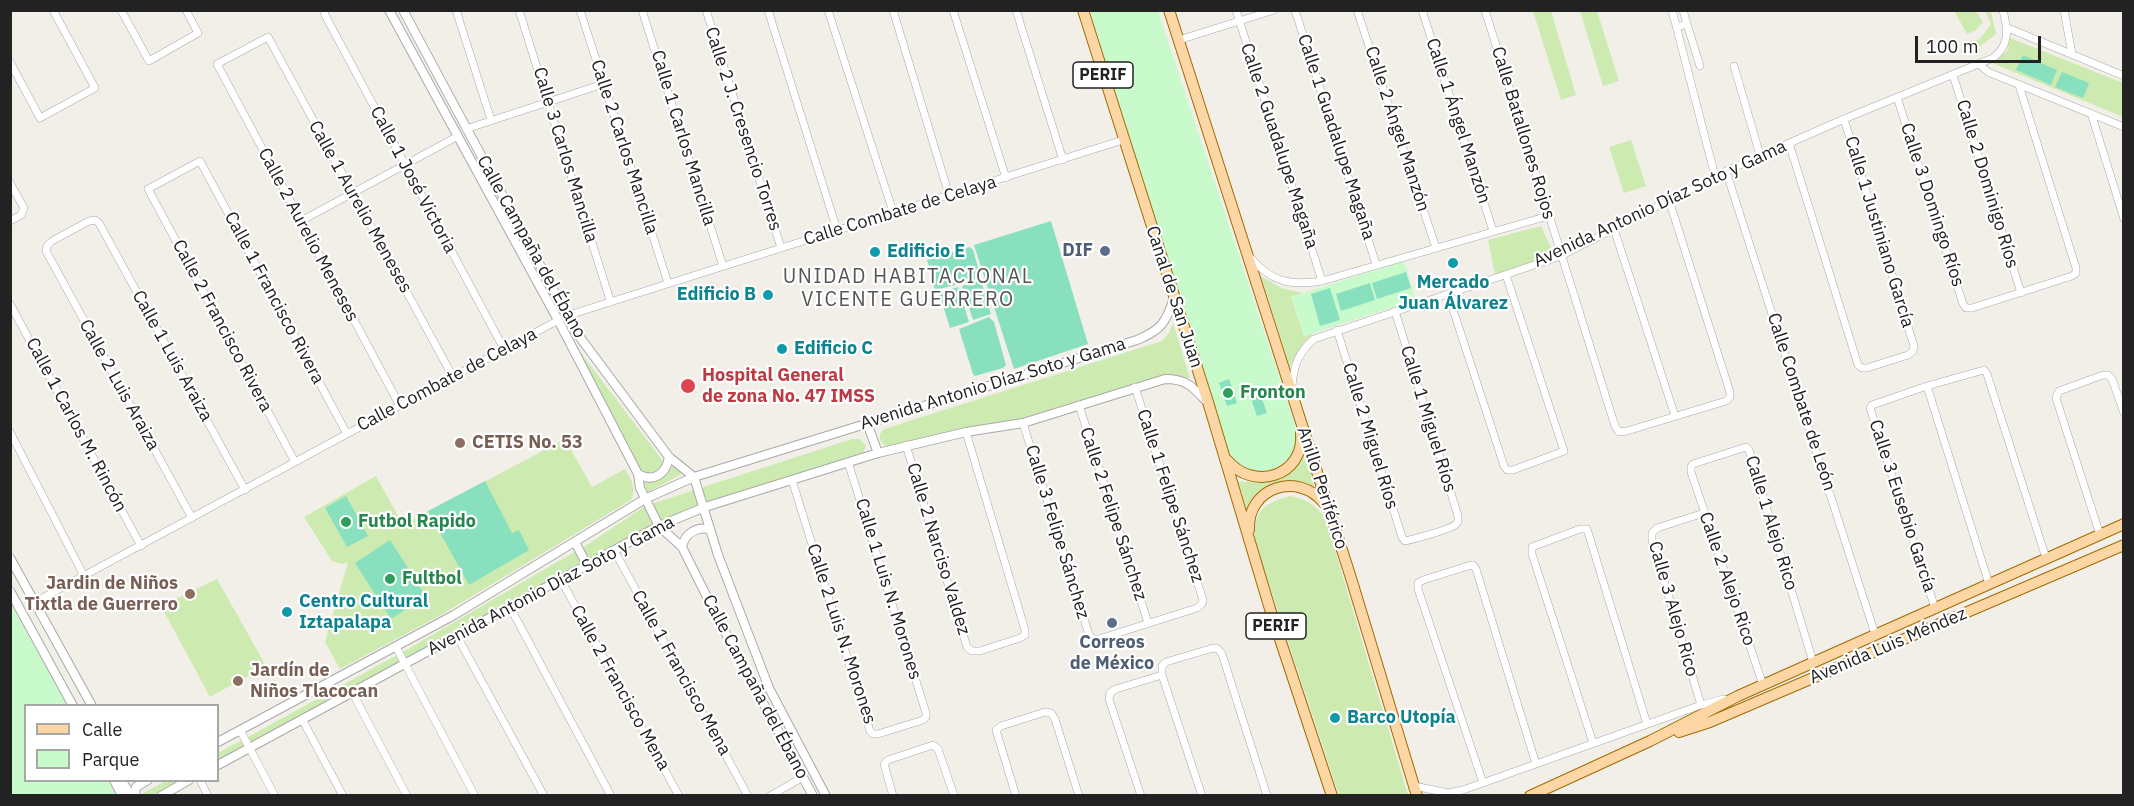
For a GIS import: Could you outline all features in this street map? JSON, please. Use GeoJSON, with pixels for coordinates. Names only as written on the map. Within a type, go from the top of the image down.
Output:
{"type":"FeatureCollection","features":[{"type":"Feature","properties":{"kind":"main road","name":"PERIF"},"geometry":{"type":"LineString","coordinates":[[1083,10],[1123,140]]}},
{"type":"Feature","properties":{"kind":"main road","name":"Anillo Periférico"},"geometry":{"type":"LineString","coordinates":[[1169,10],[1416,791]]}},
{"type":"Feature","properties":{"kind":"main road","name":"Canal de San Juan"},"geometry":{"type":"LineString","coordinates":[[1123,140],[1224,455]]}},
{"type":"Feature","properties":{"kind":"main road"},"geometry":{"type":"LineString","coordinates":[[1224,455],[1234,469],[1250,477],[1275,475],[1284,470],[1296,457],[1302,441],[1300,421]]}},
{"type":"Feature","properties":{"kind":"main road","name":"PERIF"},"geometry":{"type":"LineString","coordinates":[[1224,455],[1270,609],[1332,795]]}},
{"type":"Feature","properties":{"kind":"main road"},"geometry":{"type":"LineString","coordinates":[[1250,538],[1249,520],[1255,504],[1268,492],[1279,487],[1292,485],[1302,487],[1317,495],[1328,508]]}},
{"type":"Feature","properties":{"kind":"main road","name":"Avenida Luis Méndez"},"geometry":{"type":"LineString","coordinates":[[1530,795],[1650,741],[1738,696],[2124,525]]}},
{"type":"Feature","properties":{"kind":"main road","name":"Avenida Luis Méndez"},"geometry":{"type":"LineString","coordinates":[[1650,741],[1710,722],[2124,545]]}},
{"type":"Feature","properties":{"kind":"street"},"geometry":{"type":"LineString","coordinates":[[10,62],[40,118],[95,88],[53,10]]}},
{"type":"Feature","properties":{"kind":"street"},"geometry":{"type":"LineString","coordinates":[[121,10],[149,61],[198,33],[186,10]]}},
{"type":"Feature","properties":{"kind":"street","name":"Calle 1 José Victoria"},"geometry":{"type":"LineString","coordinates":[[324,10],[504,349]]}},
{"type":"Feature","properties":{"kind":"street","name":"Calle Campaña del Ébano"},"geometry":{"type":"LineString","coordinates":[[389,10],[562,318],[576,332],[669,457],[694,477],[710,529],[769,688],[826,795]]}},
{"type":"Feature","properties":{"kind":"street","name":"Calle Campaña del Ébano"},"geometry":{"type":"LineString","coordinates":[[403,10],[562,318],[638,474],[645,499],[659,526],[682,547],[813,795]]}},
{"type":"Feature","properties":{"kind":"street"},"geometry":{"type":"LineString","coordinates":[[456,10],[491,120]]}},
{"type":"Feature","properties":{"kind":"street","name":"Calle 3 Carlos Mancilla"},"geometry":{"type":"LineString","coordinates":[[519,10],[610,300]]}},
{"type":"Feature","properties":{"kind":"street","name":"Calle 2 Carlos Mancilla"},"geometry":{"type":"LineString","coordinates":[[580,10],[668,283]]}},
{"type":"Feature","properties":{"kind":"street","name":"Calle 1 Carlos Mancilla"},"geometry":{"type":"LineString","coordinates":[[642,10],[723,266]]}},
{"type":"Feature","properties":{"kind":"street","name":"Calle 2 J. Cresencio Torres"},"geometry":{"type":"LineString","coordinates":[[706,10],[781,248]]}},
{"type":"Feature","properties":{"kind":"street"},"geometry":{"type":"LineString","coordinates":[[768,10],[837,230]]}},
{"type":"Feature","properties":{"kind":"street"},"geometry":{"type":"LineString","coordinates":[[828,10],[894,212]]}},
{"type":"Feature","properties":{"kind":"street"},"geometry":{"type":"LineString","coordinates":[[893,10],[949,195]]}},
{"type":"Feature","properties":{"kind":"street"},"geometry":{"type":"LineString","coordinates":[[953,10],[1006,177]]}},
{"type":"Feature","properties":{"kind":"street"},"geometry":{"type":"LineString","coordinates":[[1016,10],[1063,160]]}},
{"type":"Feature","properties":{"kind":"street","name":"Calle 2 Guadalupe Magaña"},"geometry":{"type":"LineString","coordinates":[[1236,10],[1322,281]]}},
{"type":"Feature","properties":{"kind":"street"},"geometry":{"type":"LineString","coordinates":[[1179,40],[1274,10]]}},
{"type":"Feature","properties":{"kind":"street","name":"Calle 1 Guadalupe Magaña"},"geometry":{"type":"LineString","coordinates":[[1295,10],[1376,264]]}},
{"type":"Feature","properties":{"kind":"street","name":"Calle 2 Ángel Manzón"},"geometry":{"type":"LineString","coordinates":[[1358,10],[1436,248]]}},
{"type":"Feature","properties":{"kind":"street","name":"Calle 1 Ángel Manzón"},"geometry":{"type":"LineString","coordinates":[[1422,10],[1494,231]]}},
{"type":"Feature","properties":{"kind":"street","name":"Calle Batallones Rojos"},"geometry":{"type":"LineString","coordinates":[[1485,10],[1615,426],[1619,432],[1627,431],[1675,416]]}},
{"type":"Feature","properties":{"kind":"street"},"geometry":{"type":"LineString","coordinates":[[1672,10],[1715,176]]}},
{"type":"Feature","properties":{"kind":"street"},"geometry":{"type":"LineString","coordinates":[[1683,10],[1700,66]]}},
{"type":"Feature","properties":{"kind":"street"},"geometry":{"type":"LineString","coordinates":[[2003,10],[2008,28],[2124,76]]}},
{"type":"Feature","properties":{"kind":"street"},"geometry":{"type":"LineString","coordinates":[[2064,10],[2072,54]]}},
{"type":"Feature","properties":{"kind":"street"},"geometry":{"type":"LineString","coordinates":[[1677,27],[1687,24]]}},
{"type":"Feature","properties":{"kind":"street","name":"Avenida Antonio Díaz Soto y Gama"},"geometry":{"type":"LineString","coordinates":[[1291,394],[1297,358],[1314,339],[1561,256],[1760,155],[1993,58],[2004,48],[2008,28]]}},
{"type":"Feature","properties":{"kind":"street","name":"Calle 1 Aurelio Meneses"},"geometry":{"type":"LineString","coordinates":[[217,64],[268,37],[453,377]]}},
{"type":"Feature","properties":{"kind":"street"},"geometry":{"type":"LineString","coordinates":[[413,54],[423,48]]}},
{"type":"Feature","properties":{"kind":"street","name":"Calle 2 Aurelio Meneses"},"geometry":{"type":"LineString","coordinates":[[217,64],[400,406]]}},
{"type":"Feature","properties":{"kind":"street"},"geometry":{"type":"LineString","coordinates":[[1978,64],[1988,72],[2124,127]]}},
{"type":"Feature","properties":{"kind":"street"},"geometry":{"type":"LineString","coordinates":[[1734,66],[1760,155]]}},
{"type":"Feature","properties":{"kind":"street","name":"Calle 2 Dominigo Ríos"},"geometry":{"type":"LineString","coordinates":[[1953,75],[2021,293]]}},
{"type":"Feature","properties":{"kind":"street"},"geometry":{"type":"LineString","coordinates":[[466,129],[603,84]]}},
{"type":"Feature","properties":{"kind":"street"},"geometry":{"type":"LineString","coordinates":[[2019,85],[2076,268],[2076,273],[2072,276],[2021,293]]}},
{"type":"Feature","properties":{"kind":"street","name":"Calle 3 Domingo Ríos"},"geometry":{"type":"LineString","coordinates":[[1898,97],[1963,304],[1966,308],[1972,308],[2021,293]]}},
{"type":"Feature","properties":{"kind":"street"},"geometry":{"type":"LineString","coordinates":[[2091,113],[2124,219]]}},
{"type":"Feature","properties":{"kind":"street","name":"Calle 1 Justiniano García"},"geometry":{"type":"LineString","coordinates":[[1789,143],[1858,365],[1867,369],[1908,355],[1913,351],[1914,346],[1844,119]]}},
{"type":"Feature","properties":{"kind":"street"},"geometry":{"type":"LineString","coordinates":[[301,221],[458,136]]}},
{"type":"Feature","properties":{"kind":"street","name":"Calle Combate de Celaya"},"geometry":{"type":"LineString","coordinates":[[35,602],[562,318],[610,300],[1123,140]]}},
{"type":"Feature","properties":{"kind":"street","name":"Calle 1 Francisco Rivera"},"geometry":{"type":"LineString","coordinates":[[148,189],[200,161],[347,434]]}},
{"type":"Feature","properties":{"kind":"street","name":"Calle Combate de León"},"geometry":{"type":"LineString","coordinates":[[1726,171],[1875,634]]}},
{"type":"Feature","properties":{"kind":"street"},"geometry":{"type":"LineString","coordinates":[[10,183],[24,208],[21,215],[10,221]]}},
{"type":"Feature","properties":{"kind":"street","name":"Calle 2 Francisco Rivera"},"geometry":{"type":"LineString","coordinates":[[148,189],[295,462]]}},
{"type":"Feature","properties":{"kind":"street"},"geometry":{"type":"LineString","coordinates":[[1614,229],[1675,416],[1726,401],[1730,397],[1730,392],[1669,200]]}},
{"type":"Feature","properties":{"kind":"street"},"geometry":{"type":"LineString","coordinates":[[1248,254],[1260,269],[1273,277],[1301,285],[1548,216]]}},
{"type":"Feature","properties":{"kind":"street","name":"Calle 1 Luis Araiza"},"geometry":{"type":"LineString","coordinates":[[46,251],[52,241],[89,221],[95,220],[99,223],[245,490]]}},
{"type":"Feature","properties":{"kind":"street","name":"Calle 2 Luis Araiza"},"geometry":{"type":"LineString","coordinates":[[46,251],[192,518]]}},
{"type":"Feature","properties":{"kind":"street"},"geometry":{"type":"LineString","coordinates":[[1448,294],[1504,466],[1507,470],[1513,470],[1564,452],[1506,275]]}},
{"type":"Feature","properties":{"kind":"street","name":"Avenida Antonio Díaz Soto y Gama"},"geometry":{"type":"LineString","coordinates":[[219,741],[454,615],[645,499],[694,477],[1137,340],[1154,333],[1167,320],[1174,298]]}},
{"type":"Feature","properties":{"kind":"street","name":"Calle 1 Carlos M. Rincón"},"geometry":{"type":"LineString","coordinates":[[10,304],[141,546]]}},
{"type":"Feature","properties":{"kind":"street","name":"Calle 1 Miguel Ríos"},"geometry":{"type":"LineString","coordinates":[[1395,311],[1458,516],[1455,525],[1405,541]]}},
{"type":"Feature","properties":{"kind":"street","name":"Calle 2 Miguel Ríos"},"geometry":{"type":"LineString","coordinates":[[1337,330],[1405,541]]}},
{"type":"Feature","properties":{"kind":"street"},"geometry":{"type":"LineString","coordinates":[[1989,584],[1927,386],[1984,370],[1987,374],[2046,558]]}},
{"type":"Feature","properties":{"kind":"street"},"geometry":{"type":"LineString","coordinates":[[2100,535],[2056,399],[2059,391],[2108,375],[2112,379],[2124,413]]}},
{"type":"Feature","properties":{"kind":"street","name":"Avenida Antonio Díaz Soto y Gama"},"geometry":{"type":"LineString","coordinates":[[219,764],[659,526],[705,507],[906,445],[1023,423],[1165,379],[1179,379],[1192,386],[1208,402]]}},
{"type":"Feature","properties":{"kind":"street","name":"Calle 3 Eusebio García"},"geometry":{"type":"LineString","coordinates":[[1927,386],[1872,405],[1870,408],[1935,608]]}},
{"type":"Feature","properties":{"kind":"street","name":"Calle 1 Felipe Sánchez"},"geometry":{"type":"LineString","coordinates":[[1135,387],[1203,600],[1197,608],[1148,623]]}},
{"type":"Feature","properties":{"kind":"street","name":"Calle 2 Felipe Sánchez"},"geometry":{"type":"LineString","coordinates":[[1079,405],[1148,623]]}},
{"type":"Feature","properties":{"kind":"street"},"geometry":{"type":"LineString","coordinates":[[867,423],[878,453]]}},
{"type":"Feature","properties":{"kind":"street","name":"Calle 3 Felipe Sánchez"},"geometry":{"type":"LineString","coordinates":[[1023,423],[1089,635],[1093,639],[1148,623]]}},
{"type":"Feature","properties":{"kind":"street"},"geometry":{"type":"LineString","coordinates":[[10,432],[84,576]]}},
{"type":"Feature","properties":{"kind":"street","name":"Calle 2 Narciso Valdez"},"geometry":{"type":"LineString","coordinates":[[906,445],[967,647],[972,651],[980,651],[1020,639],[1025,635],[1025,630],[966,432]]}},
{"type":"Feature","properties":{"kind":"street","name":"Calle 1 Alejo Rico"},"geometry":{"type":"LineString","coordinates":[[1691,472],[1693,464],[1746,447],[1749,450],[1813,662]]}},
{"type":"Feature","properties":{"kind":"street"},"geometry":{"type":"LineString","coordinates":[[638,474],[645,478],[657,476],[668,466],[669,457]]}},
{"type":"Feature","properties":{"kind":"street","name":"Calle 1 Luis N. Morones"},"geometry":{"type":"LineString","coordinates":[[848,462],[926,717]]}},
{"type":"Feature","properties":{"kind":"street","name":"Calle 2 Alejo Rico"},"geometry":{"type":"LineString","coordinates":[[1691,472],[1763,685]]}},
{"type":"Feature","properties":{"kind":"street","name":"Calle 2 Luis N. Morones"},"geometry":{"type":"LineString","coordinates":[[792,480],[870,731],[878,734],[926,717]]}},
{"type":"Feature","properties":{"kind":"street","name":"Calle 3 Alejo Rico"},"geometry":{"type":"LineString","coordinates":[[1701,705],[1652,533],[1657,528],[1704,513]]}},
{"type":"Feature","properties":{"kind":"street"},"geometry":{"type":"LineString","coordinates":[[682,547],[684,540],[694,530],[710,529]]}},
{"type":"Feature","properties":{"kind":"street"},"geometry":{"type":"LineString","coordinates":[[1593,743],[1532,554],[1532,547],[1580,529],[1587,529],[1647,724]]}},
{"type":"Feature","properties":{"kind":"street"},"geometry":{"type":"LineString","coordinates":[[575,542],[587,565]]}},
{"type":"Feature","properties":{"kind":"street","name":"Calle 1 Francisco Mena"},"geometry":{"type":"LineString","coordinates":[[614,550],[748,795]]}},
{"type":"Feature","properties":{"kind":"street"},"geometry":{"type":"LineString","coordinates":[[10,558],[91,704]]}},
{"type":"Feature","properties":{"kind":"street"},"geometry":{"type":"LineString","coordinates":[[1483,783],[1418,589],[1418,583],[1423,580],[1473,565],[1476,569],[1536,764]]}},
{"type":"Feature","properties":{"kind":"street","name":"Calle 2 Francisco Mena"},"geometry":{"type":"LineString","coordinates":[[561,580],[679,795]]}},
{"type":"Feature","properties":{"kind":"street"},"geometry":{"type":"LineString","coordinates":[[10,591],[72,704]]}},
{"type":"Feature","properties":{"kind":"street"},"geometry":{"type":"LineString","coordinates":[[510,608],[611,795]]}},
{"type":"Feature","properties":{"kind":"street"},"geometry":{"type":"LineString","coordinates":[[457,636],[544,795]]}},
{"type":"Feature","properties":{"kind":"street"},"geometry":{"type":"LineString","coordinates":[[396,647],[475,795]]}},
{"type":"Feature","properties":{"kind":"street"},"geometry":{"type":"LineString","coordinates":[[1202,795],[1162,675],[1162,666],[1166,662],[1213,648],[1218,649],[1221,654],[1267,795]]}},
{"type":"Feature","properties":{"kind":"street"},"geometry":{"type":"LineString","coordinates":[[1141,795],[1109,699],[1110,693],[1116,689],[1162,675]]}},
{"type":"Feature","properties":{"kind":"street"},"geometry":{"type":"LineString","coordinates":[[352,692],[407,795]]}},
{"type":"Feature","properties":{"kind":"street","name":"Avenida Luis Méndez"},"geometry":{"type":"LineString","coordinates":[[1416,791],[1448,793],[1463,790],[1701,705],[1738,696]]}},
{"type":"Feature","properties":{"kind":"street"},"geometry":{"type":"LineString","coordinates":[[1016,795],[996,730],[1001,726],[1045,712],[1051,713],[1079,795]]}},
{"type":"Feature","properties":{"kind":"street"},"geometry":{"type":"LineString","coordinates":[[303,719],[343,795]]}},
{"type":"Feature","properties":{"kind":"street"},"geometry":{"type":"LineString","coordinates":[[240,730],[275,795]]}},
{"type":"Feature","properties":{"kind":"street"},"geometry":{"type":"LineString","coordinates":[[893,795],[884,764],[888,760],[933,745],[938,749],[954,795]]}},
{"type":"Feature","properties":{"kind":"street"},"geometry":{"type":"LineString","coordinates":[[770,795],[803,777]]}},
{"type":"Feature","properties":{"kind":"street"},"geometry":{"type":"LineString","coordinates":[[161,795],[185,782]]}},
{"type":"Feature","properties":{"kind":"green space"},"geometry":{"type":"Polygon","coordinates":[[[1090,11],[1158,11],[1297,431],[1298,443],[1285,467],[1254,475],[1228,456],[1090,11]]]}},
{"type":"Feature","properties":{"kind":"green space"},"geometry":{"type":"Polygon","coordinates":[[[1533,11],[1551,11],[1576,95],[1561,100],[1533,11]]]}},
{"type":"Feature","properties":{"kind":"green space"},"geometry":{"type":"Polygon","coordinates":[[[1580,11],[1597,11],[1619,81],[1603,86],[1580,11]]]}},
{"type":"Feature","properties":{"kind":"green space"},"geometry":{"type":"Polygon","coordinates":[[[1954,11],[1976,11],[1983,22],[1976,30],[1967,34],[1954,11]]]}},
{"type":"Feature","properties":{"kind":"green space"},"geometry":{"type":"Polygon","coordinates":[[[1985,11],[1991,11],[1996,34],[1975,50],[1969,43],[1980,39],[1991,24],[1985,11]]]}},
{"type":"Feature","properties":{"kind":"green space"},"geometry":{"type":"Polygon","coordinates":[[[2010,38],[2123,83],[2123,117],[1992,63],[2007,51],[2010,38]]]}},
{"type":"Feature","properties":{"kind":"green space"},"geometry":{"type":"Polygon","coordinates":[[[2023,55],[2057,70],[2051,85],[2016,70],[2023,55]]]}},
{"type":"Feature","properties":{"kind":"green space"},"geometry":{"type":"Polygon","coordinates":[[[2062,72],[2089,83],[2083,98],[2055,87],[2062,72]]]}},
{"type":"Feature","properties":{"kind":"green space"},"geometry":{"type":"Polygon","coordinates":[[[1631,140],[1646,186],[1624,193],[1609,147],[1631,140]]]}},
{"type":"Feature","properties":{"kind":"green space"},"geometry":{"type":"Polygon","coordinates":[[[1051,221],[1088,344],[1014,369],[974,245],[1051,221]]]}},
{"type":"Feature","properties":{"kind":"green space"},"geometry":{"type":"Polygon","coordinates":[[[1541,226],[1554,255],[1495,275],[1488,240],[1541,226]]]}},
{"type":"Feature","properties":{"kind":"green space"},"geometry":{"type":"Polygon","coordinates":[[[970,247],[981,277],[935,290],[927,260],[970,247]]]}},
{"type":"Feature","properties":{"kind":"green space"},"geometry":{"type":"Polygon","coordinates":[[[1404,261],[1416,300],[1304,336],[1291,297],[1404,261]]]}},
{"type":"Feature","properties":{"kind":"green space"},"geometry":{"type":"Polygon","coordinates":[[[1406,272],[1411,288],[1377,299],[1372,283],[1406,272]]]}},
{"type":"Feature","properties":{"kind":"green space"},"geometry":{"type":"Polygon","coordinates":[[[1261,276],[1281,288],[1303,293],[1291,297],[1304,336],[1314,333],[1300,348],[1290,367],[1261,276]]]}},
{"type":"Feature","properties":{"kind":"green space"},"geometry":{"type":"Polygon","coordinates":[[[981,280],[991,314],[973,320],[962,286],[981,280]]]}},
{"type":"Feature","properties":{"kind":"green space"},"geometry":{"type":"Polygon","coordinates":[[[1370,283],[1375,300],[1341,311],[1336,294],[1370,283]]]}},
{"type":"Feature","properties":{"kind":"green space"},"geometry":{"type":"Polygon","coordinates":[[[958,287],[969,322],[950,328],[939,293],[958,287]]]}},
{"type":"Feature","properties":{"kind":"green space"},"geometry":{"type":"Polygon","coordinates":[[[1330,288],[1340,320],[1320,326],[1311,294],[1330,288]]]}},
{"type":"Feature","properties":{"kind":"green space"},"geometry":{"type":"Polygon","coordinates":[[[989,317],[994,322],[1006,365],[1003,368],[975,376],[959,329],[989,317]]]}},
{"type":"Feature","properties":{"kind":"green space"},"geometry":{"type":"Polygon","coordinates":[[[1173,323],[1190,378],[1172,375],[1026,421],[891,447],[884,445],[880,440],[880,434],[884,429],[1162,341],[1169,333],[1173,323]]]}},
{"type":"Feature","properties":{"kind":"green space"},"geometry":{"type":"Polygon","coordinates":[[[568,336],[663,461],[657,474],[643,473],[568,336]]]}},
{"type":"Feature","properties":{"kind":"green space","name":"Fronton"},"geometry":{"type":"Polygon","coordinates":[[[1229,379],[1237,403],[1227,406],[1219,383],[1229,379]]]}},
{"type":"Feature","properties":{"kind":"green space","name":"Fronton"},"geometry":{"type":"Polygon","coordinates":[[[1259,390],[1267,413],[1257,416],[1249,393],[1259,390]]]}},
{"type":"Feature","properties":{"kind":"green space"},"geometry":{"type":"Polygon","coordinates":[[[565,439],[592,487],[625,469],[633,488],[631,500],[441,615],[340,669],[325,642],[348,562],[342,564],[332,561],[304,517],[376,476],[403,525],[565,439]]]}},
{"type":"Feature","properties":{"kind":"green space"},"geometry":{"type":"Polygon","coordinates":[[[852,439],[860,439],[866,446],[857,458],[660,520],[651,504],[852,439]]]}},
{"type":"Feature","properties":{"kind":"green space"},"geometry":{"type":"Polygon","coordinates":[[[1306,453],[1314,486],[1294,481],[1276,484],[1260,494],[1247,509],[1238,481],[1258,481],[1276,477],[1292,467],[1306,453]]]}},
{"type":"Feature","properties":{"kind":"green space"},"geometry":{"type":"Polygon","coordinates":[[[673,463],[685,472],[647,493],[644,481],[661,477],[668,472],[673,463]]]}},
{"type":"Feature","properties":{"kind":"green space"},"geometry":{"type":"Polygon","coordinates":[[[485,481],[512,533],[519,530],[529,550],[469,585],[428,511],[485,481]]]}},
{"type":"Feature","properties":{"kind":"green space","name":"Futbol Rapido"},"geometry":{"type":"Polygon","coordinates":[[[346,496],[368,536],[347,547],[325,508],[346,496]]]}},
{"type":"Feature","properties":{"kind":"green space"},"geometry":{"type":"Polygon","coordinates":[[[1289,496],[1309,503],[1325,517],[1408,795],[1339,795],[1255,542],[1256,523],[1261,511],[1266,506],[1289,496]]]}},
{"type":"Feature","properties":{"kind":"green space"},"geometry":{"type":"Polygon","coordinates":[[[644,507],[655,527],[590,563],[582,548],[644,507]]]}},
{"type":"Feature","properties":{"kind":"green space","name":"Fultbol"},"geometry":{"type":"Polygon","coordinates":[[[390,540],[426,596],[391,619],[355,563],[390,540]]]}},
{"type":"Feature","properties":{"kind":"green space"},"geometry":{"type":"Polygon","coordinates":[[[576,551],[585,566],[408,661],[403,652],[576,551]]]}},
{"type":"Feature","properties":{"kind":"green space"},"geometry":{"type":"Polygon","coordinates":[[[217,579],[266,666],[210,697],[161,606],[217,579]]]}},
{"type":"Feature","properties":{"kind":"green space"},"geometry":{"type":"Polygon","coordinates":[[[10,602],[66,704],[24,704],[24,782],[109,782],[116,795],[11,795],[10,602]]]}},
{"type":"Feature","properties":{"kind":"green space"},"geometry":{"type":"Polygon","coordinates":[[[397,655],[402,664],[252,744],[248,737],[397,655]]]}},
{"type":"Feature","properties":{"kind":"green space"},"geometry":{"type":"Polygon","coordinates":[[[242,740],[246,748],[219,762],[219,752],[242,740]]]}},
{"type":"Feature","properties":{"kind":"green space"},"geometry":{"type":"Polygon","coordinates":[[[164,782],[184,782],[159,795],[144,795],[143,793],[164,782]]]}},
{"type":"Feature","properties":{"kind":"place","name":"DIF"},"geometry":{"type":"Point","coordinates":[1105,251]}},
{"type":"Feature","properties":{"kind":"place","name":"Edificio E"},"geometry":{"type":"Point","coordinates":[875,252]}},
{"type":"Feature","properties":{"kind":"place","name":"Mercado Juan Álvarez"},"geometry":{"type":"Point","coordinates":[1453,263]}},
{"type":"Feature","properties":{"kind":"place","name":"Edificio B"},"geometry":{"type":"Point","coordinates":[768,295]}},
{"type":"Feature","properties":{"kind":"place","name":"Edificio C"},"geometry":{"type":"Point","coordinates":[782,349]}},
{"type":"Feature","properties":{"kind":"place","name":"Hospital General de zona No. 47 IMSS"},"geometry":{"type":"Point","coordinates":[688,386]}},
{"type":"Feature","properties":{"kind":"place","name":"Fronton"},"geometry":{"type":"Point","coordinates":[1228,393]}},
{"type":"Feature","properties":{"kind":"place","name":"CETIS No. 53"},"geometry":{"type":"Point","coordinates":[460,443]}},
{"type":"Feature","properties":{"kind":"place","name":"Futbol Rapido"},"geometry":{"type":"Point","coordinates":[346,522]}},
{"type":"Feature","properties":{"kind":"place","name":"Fultbol"},"geometry":{"type":"Point","coordinates":[390,579]}},
{"type":"Feature","properties":{"kind":"place","name":"Jardin de Niños Tixtla de Guerrero"},"geometry":{"type":"Point","coordinates":[190,594]}},
{"type":"Feature","properties":{"kind":"place","name":"Centro Cultural Iztapalapa"},"geometry":{"type":"Point","coordinates":[287,612]}},
{"type":"Feature","properties":{"kind":"place","name":"Correos de México"},"geometry":{"type":"Point","coordinates":[1112,623]}},
{"type":"Feature","properties":{"kind":"place","name":"Jardín de Niños Tlacocan"},"geometry":{"type":"Point","coordinates":[238,681]}},
{"type":"Feature","properties":{"kind":"place","name":"Barco Utopía"},"geometry":{"type":"Point","coordinates":[1335,718]}},
{"type":"Feature","properties":{"kind":"district","name":"UNIDAD HABITACIONAL VICENTE GUERRERO"},"geometry":{"type":"Point","coordinates":[908,288]}}]}
